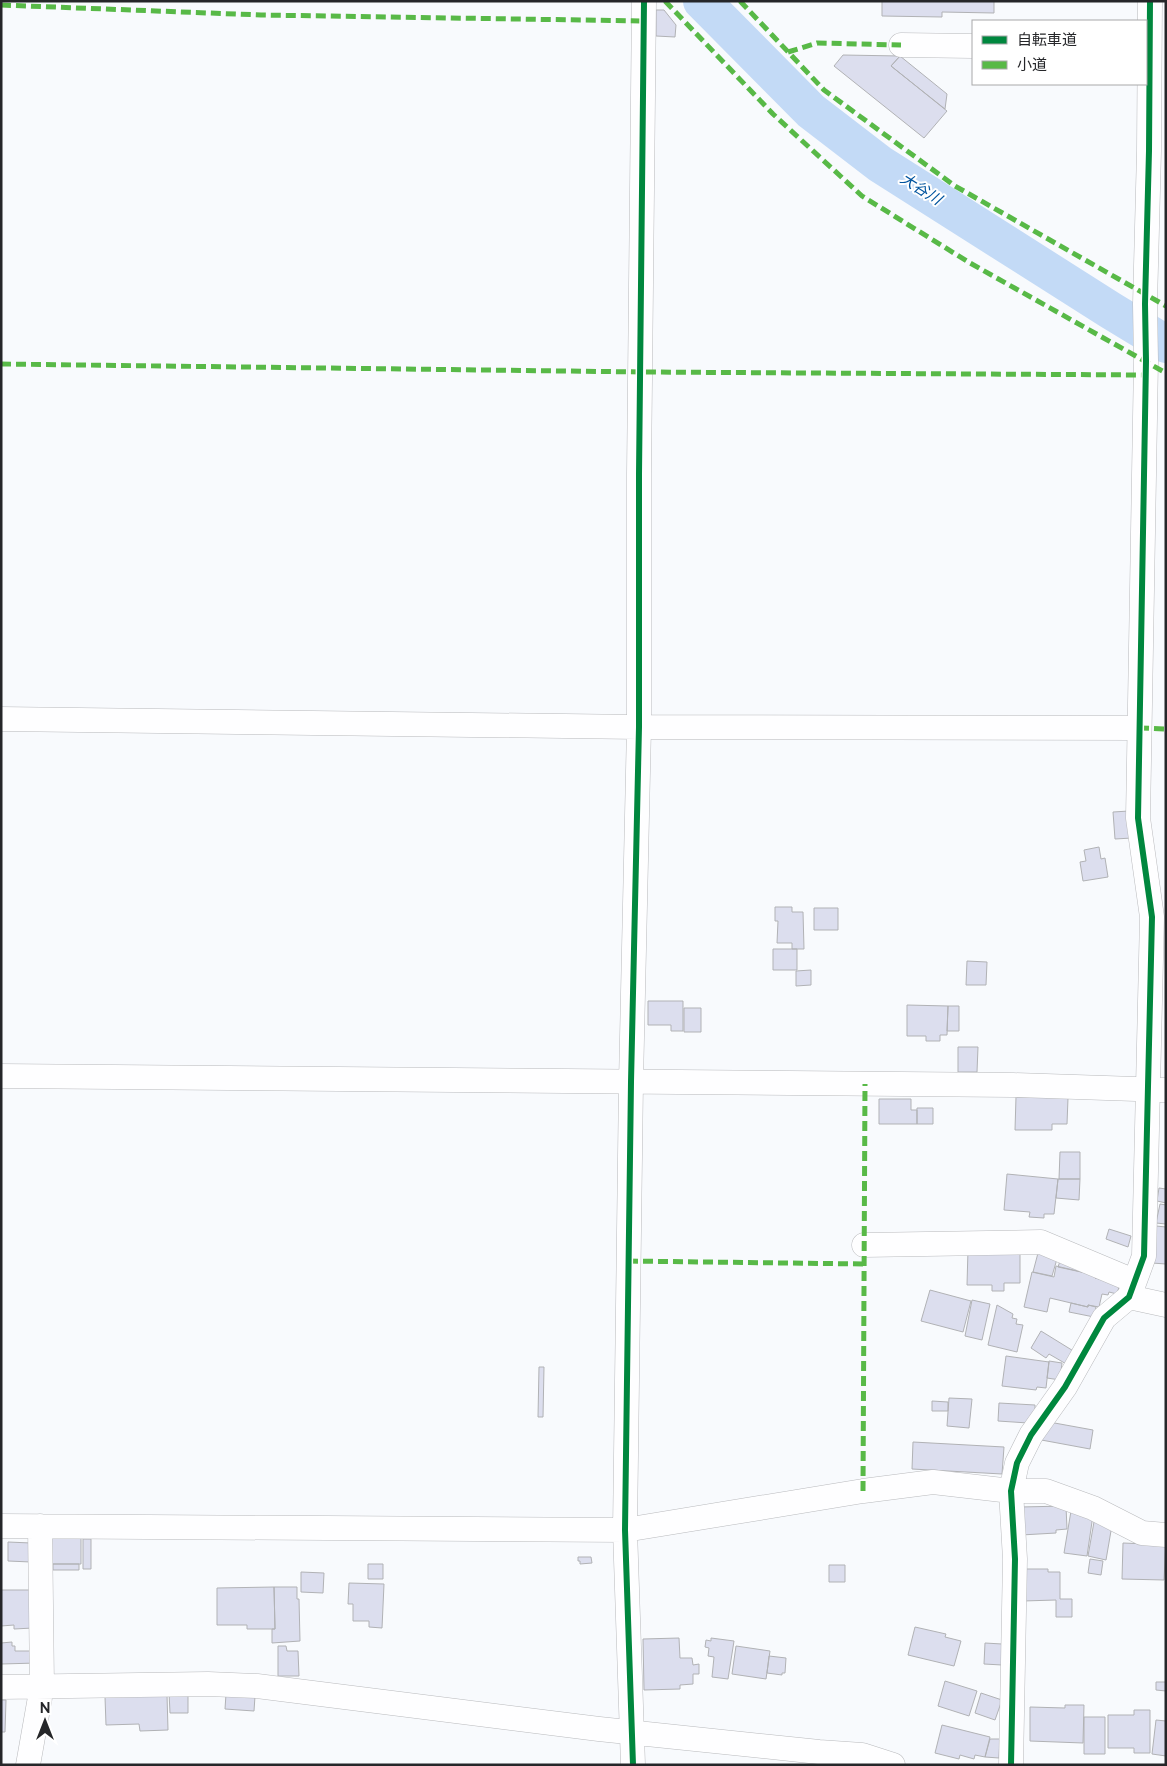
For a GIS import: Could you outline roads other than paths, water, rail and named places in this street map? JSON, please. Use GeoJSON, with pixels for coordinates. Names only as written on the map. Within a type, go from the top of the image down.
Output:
{"type":"FeatureCollection","features":[{"type":"Feature","properties":{"kind":"street"},"geometry":{"type":"LineString","coordinates":[[633,1765],[625,1530],[631,1082],[639,727],[639,474],[644,1]]}},
{"type":"Feature","properties":{"kind":"street"},"geometry":{"type":"LineString","coordinates":[[1010,1765],[1015,1559],[1011,1491],[1016,1463],[1031,1435],[1065,1387],[1104,1318],[1131,1289],[1144,1256],[1157,1089],[1152,917],[1138,818],[1146,361],[1145,304],[1154,48],[1150,1]]}},
{"type":"Feature","properties":{"kind":"street"},"geometry":{"type":"LineString","coordinates":[[901,45],[972,46]]}},
{"type":"Feature","properties":{"kind":"street"},"geometry":{"type":"LineString","coordinates":[[1,719],[639,727],[1139,728]]}},
{"type":"Feature","properties":{"kind":"street"},"geometry":{"type":"LineString","coordinates":[[1,1076],[1014,1085],[1157,1089]]}},
{"type":"Feature","properties":{"kind":"street"},"geometry":{"type":"LineString","coordinates":[[864,1244],[1041,1242],[1166,1305]]}},
{"type":"Feature","properties":{"kind":"street"},"geometry":{"type":"LineString","coordinates":[[1,1526],[625,1530],[863,1491],[933,1482],[1011,1491],[1046,1491],[1093,1508],[1142,1533],[1166,1534]]}},
{"type":"Feature","properties":{"kind":"street"},"geometry":{"type":"LineString","coordinates":[[28,1765],[42,1686],[40,1526]]}},
{"type":"Feature","properties":{"kind":"street"},"geometry":{"type":"LineString","coordinates":[[1,1687],[208,1684],[257,1686],[632,1732],[862,1755],[893,1765]]}},
{"type":"Feature","properties":{"kind":"waterway","name":"大谷川"},"geometry":{"type":"LineString","coordinates":[[702,1],[811,111],[880,164],[1166,344]]}}]}
